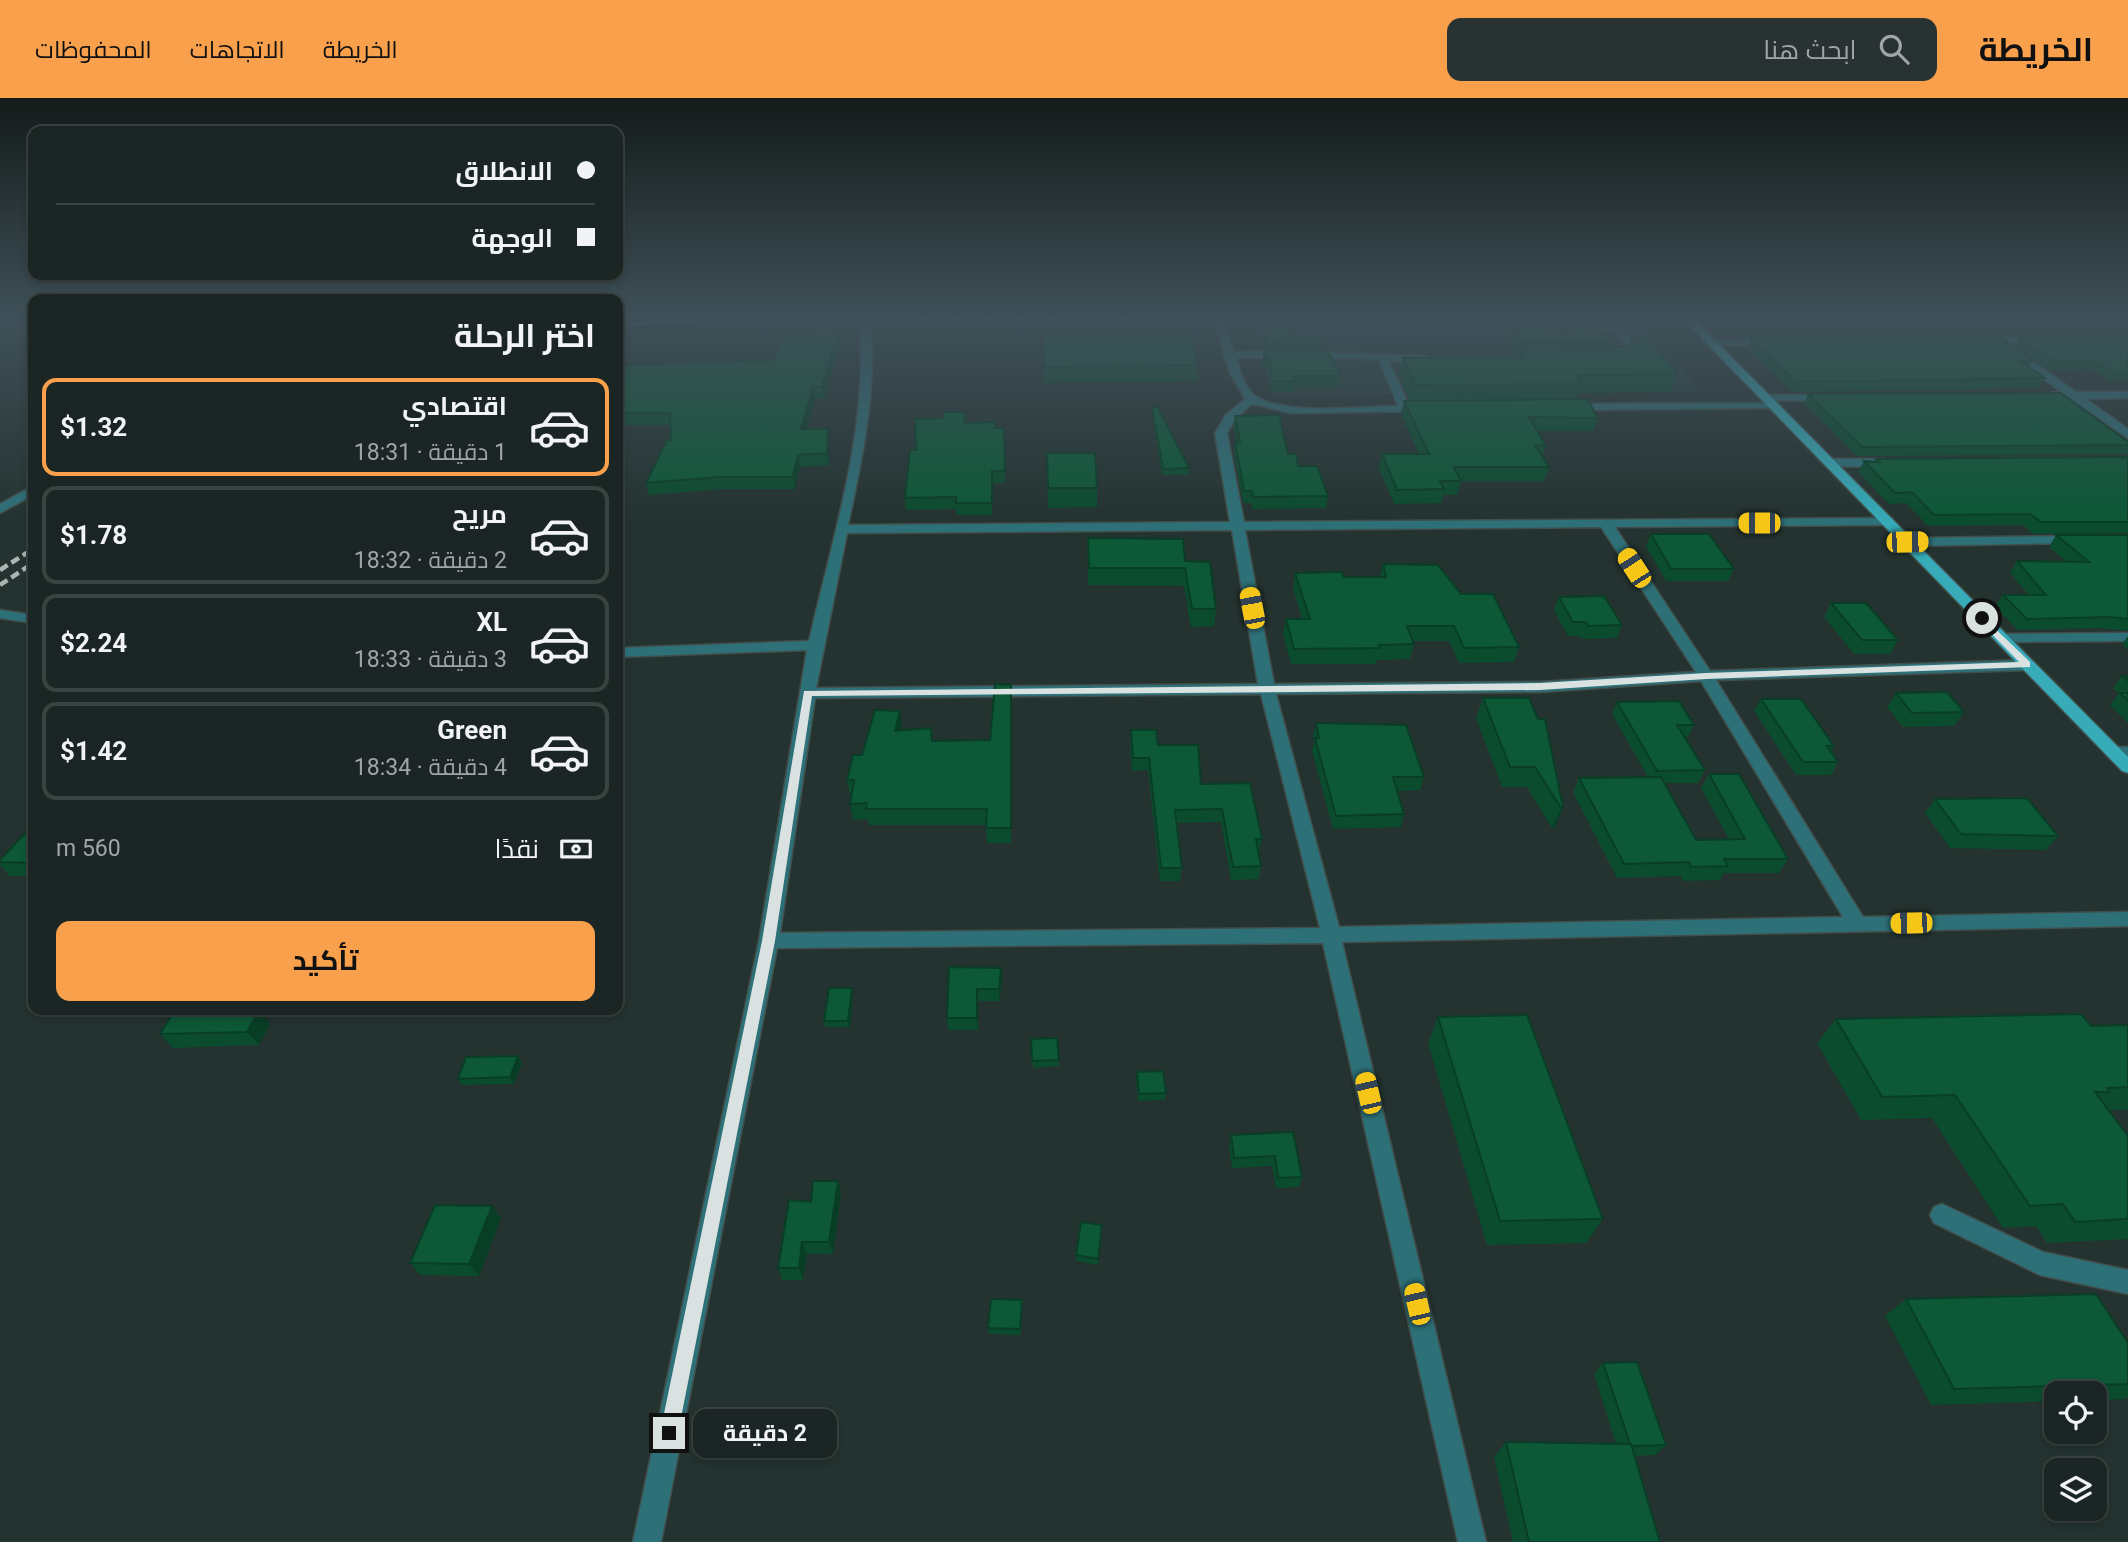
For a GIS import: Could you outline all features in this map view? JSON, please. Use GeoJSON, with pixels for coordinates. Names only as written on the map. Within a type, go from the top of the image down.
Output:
{"type":"FeatureCollection","features":[{"type":"Feature","properties":{"kind":"main road"},"geometry":{"type":"LineString","coordinates":[[1754,386],[2000,638],[2121,753],[2128,768]]}},
{"type":"Feature","properties":{"kind":"street"},"geometry":{"type":"LineString","coordinates":[[647,1542],[769,941],[815,645],[863,430],[865,386]]}},
{"type":"Feature","properties":{"kind":"street"},"geometry":{"type":"LineString","coordinates":[[1240,386],[1251,399],[1270,407],[1291,410],[1433,409]]}},
{"type":"Feature","properties":{"kind":"street"},"geometry":{"type":"LineString","coordinates":[[1395,386],[1405,410]]}},
{"type":"Feature","properties":{"kind":"street"},"geometry":{"type":"LineString","coordinates":[[2060,386],[2128,434]]}},
{"type":"Feature","properties":{"kind":"street"},"geometry":{"type":"LineString","coordinates":[[2034,396],[2128,395]]}},
{"type":"Feature","properties":{"kind":"street"},"geometry":{"type":"LineString","coordinates":[[1555,407],[1846,397]]}},
{"type":"Feature","properties":{"kind":"street"},"geometry":{"type":"LineString","coordinates":[[1251,399],[1230,417],[1221,433],[1267,689],[1331,935],[1472,1542]]}},
{"type":"Feature","properties":{"kind":"street"},"geometry":{"type":"LineString","coordinates":[[1829,463],[1897,463]]}},
{"type":"Feature","properties":{"kind":"street"},"geometry":{"type":"LineString","coordinates":[[0,509],[28,493]]}},
{"type":"Feature","properties":{"kind":"street"},"geometry":{"type":"LineString","coordinates":[[840,529],[1887,521]]}},
{"type":"Feature","properties":{"kind":"street"},"geometry":{"type":"LineString","coordinates":[[1606,524],[1706,676],[1857,924]]}},
{"type":"Feature","properties":{"kind":"street"},"geometry":{"type":"LineString","coordinates":[[1907,542],[2087,539]]}},
{"type":"Feature","properties":{"kind":"street"},"geometry":{"type":"LineString","coordinates":[[0,614],[28,618]]}},
{"type":"Feature","properties":{"kind":"street"},"geometry":{"type":"LineString","coordinates":[[2000,638],[2128,637]]}},
{"type":"Feature","properties":{"kind":"street"},"geometry":{"type":"LineString","coordinates":[[623,652],[815,645]]}},
{"type":"Feature","properties":{"kind":"street"},"geometry":{"type":"LineString","coordinates":[[808,693],[1540,687],[1706,676],[2027,664]]}},
{"type":"Feature","properties":{"kind":"street"},"geometry":{"type":"LineString","coordinates":[[769,941],[1331,935],[2128,919]]}},
{"type":"Feature","properties":{"kind":"street"},"geometry":{"type":"LineString","coordinates":[[1942,1215],[2040,1263],[2128,1282]]}},
{"type":"Feature","properties":{"kind":"shaded area"},"geometry":{"type":"Polygon","coordinates":[[[1270,386],[1696,386],[1701,392],[1273,395],[1270,386]]]}},
{"type":"Feature","properties":{"kind":"building"},"geometry":{"type":"Polygon","coordinates":[[[623,386],[822,386],[813,387],[801,429],[828,429],[827,453],[798,455],[793,477],[720,477],[646,483],[667,440],[671,440],[670,413],[623,413],[623,386]]]}},
{"type":"Feature","properties":{"kind":"building"},"geometry":{"type":"Polygon","coordinates":[[[2061,393],[2128,442],[2128,445],[1862,447],[1808,394],[2061,393]]]}},
{"type":"Feature","properties":{"kind":"building"},"geometry":{"type":"Polygon","coordinates":[[[1587,399],[1598,418],[1529,417],[1546,446],[1535,445],[1549,467],[1454,467],[1461,481],[1440,481],[1444,489],[1397,490],[1382,454],[1429,454],[1404,401],[1587,399]]]}},
{"type":"Feature","properties":{"kind":"building"},"geometry":{"type":"Polygon","coordinates":[[[1157,406],[1189,468],[1163,469],[1152,408],[1157,406]]]}},
{"type":"Feature","properties":{"kind":"building"},"geometry":{"type":"Polygon","coordinates":[[[944,412],[965,412],[964,423],[995,422],[995,428],[1004,428],[1005,471],[992,471],[992,503],[956,503],[956,497],[905,498],[910,450],[916,450],[915,419],[944,418],[944,412]]]}},
{"type":"Feature","properties":{"kind":"building"},"geometry":{"type":"Polygon","coordinates":[[[1279,415],[1288,454],[1296,454],[1298,466],[1317,466],[1328,496],[1253,497],[1252,491],[1244,491],[1235,442],[1240,442],[1235,416],[1279,415]]]}},
{"type":"Feature","properties":{"kind":"building"},"geometry":{"type":"Polygon","coordinates":[[[1047,453],[1095,453],[1097,488],[1048,488],[1047,453]]]}},
{"type":"Feature","properties":{"kind":"building"},"geometry":{"type":"Polygon","coordinates":[[[2128,457],[2128,522],[2041,522],[2030,514],[1934,515],[1912,492],[1895,493],[1864,461],[1879,462],[1876,459],[2128,457]]]}},
{"type":"Feature","properties":{"kind":"building"},"geometry":{"type":"Polygon","coordinates":[[[1651,534],[1709,534],[1734,569],[1671,569],[1651,534]]]}},
{"type":"Feature","properties":{"kind":"building"},"geometry":{"type":"Polygon","coordinates":[[[2056,535],[2128,535],[2128,619],[2027,619],[2003,595],[2046,595],[2017,561],[2089,562],[2056,535]]]}},
{"type":"Feature","properties":{"kind":"building"},"geometry":{"type":"Polygon","coordinates":[[[1088,538],[1183,539],[1185,561],[1210,562],[1216,609],[1192,609],[1185,568],[1089,568],[1088,538]]]}},
{"type":"Feature","properties":{"kind":"building"},"geometry":{"type":"Polygon","coordinates":[[[1383,564],[1438,565],[1461,594],[1493,594],[1519,647],[1464,648],[1454,626],[1407,626],[1414,644],[1379,645],[1380,648],[1294,649],[1286,619],[1310,619],[1295,573],[1342,572],[1344,577],[1386,577],[1383,564]]]}},
{"type":"Feature","properties":{"kind":"building"},"geometry":{"type":"Polygon","coordinates":[[[1604,596],[1622,625],[1588,626],[1586,622],[1573,622],[1559,597],[1604,596]]]}},
{"type":"Feature","properties":{"kind":"building"},"geometry":{"type":"Polygon","coordinates":[[[1831,603],[1866,603],[1898,640],[1862,640],[1831,603]]]}},
{"type":"Feature","properties":{"kind":"building"},"geometry":{"type":"Polygon","coordinates":[[[995,684],[1011,685],[1011,828],[986,828],[987,809],[866,809],[867,803],[850,804],[854,780],[847,780],[853,755],[862,755],[875,710],[900,711],[895,731],[931,728],[932,741],[990,740],[995,684]]]}},
{"type":"Feature","properties":{"kind":"building"},"geometry":{"type":"Polygon","coordinates":[[[1947,692],[1964,712],[1912,713],[1896,693],[1947,692]]]}},
{"type":"Feature","properties":{"kind":"building"},"geometry":{"type":"Polygon","coordinates":[[[2120,693],[2128,693],[2128,701],[2120,693]]]}},
{"type":"Feature","properties":{"kind":"building"},"geometry":{"type":"Polygon","coordinates":[[[1483,698],[1529,698],[1538,719],[1545,719],[1563,807],[1561,808],[1535,767],[1510,767],[1483,698]]]}},
{"type":"Feature","properties":{"kind":"building"},"geometry":{"type":"Polygon","coordinates":[[[1761,699],[1801,699],[1834,746],[1827,746],[1838,762],[1803,762],[1761,699]]]}},
{"type":"Feature","properties":{"kind":"building"},"geometry":{"type":"Polygon","coordinates":[[[1679,701],[1694,725],[1677,725],[1705,770],[1657,771],[1617,702],[1679,701]]]}},
{"type":"Feature","properties":{"kind":"building"},"geometry":{"type":"Polygon","coordinates":[[[1316,723],[1406,725],[1424,777],[1393,777],[1404,814],[1336,816],[1315,738],[1319,738],[1316,723]]]}},
{"type":"Feature","properties":{"kind":"building"},"geometry":{"type":"Polygon","coordinates":[[[1131,730],[1156,730],[1158,745],[1198,745],[1201,784],[1250,783],[1262,839],[1256,839],[1261,866],[1233,867],[1222,809],[1175,810],[1182,868],[1161,868],[1149,758],[1133,758],[1131,730]]]}},
{"type":"Feature","properties":{"kind":"building"},"geometry":{"type":"Polygon","coordinates":[[[1709,774],[1739,774],[1788,859],[1724,859],[1728,866],[1691,867],[1689,862],[1624,864],[1579,778],[1661,777],[1696,840],[1745,839],[1709,774]]]}},
{"type":"Feature","properties":{"kind":"building"},"geometry":{"type":"Polygon","coordinates":[[[2027,798],[2058,836],[1961,834],[1935,799],[2027,798]]]}},
{"type":"Feature","properties":{"kind":"building"},"geometry":{"type":"Polygon","coordinates":[[[28,830],[28,863],[0,860],[28,830]]]}},
{"type":"Feature","properties":{"kind":"building"},"geometry":{"type":"Polygon","coordinates":[[[949,967],[1001,968],[999,989],[977,989],[977,1018],[947,1018],[949,967]]]}},
{"type":"Feature","properties":{"kind":"building"},"geometry":{"type":"Polygon","coordinates":[[[829,988],[852,988],[848,1021],[824,1021],[829,988]]]}},
{"type":"Feature","properties":{"kind":"building"},"geometry":{"type":"Polygon","coordinates":[[[2081,1014],[2091,1026],[2128,1025],[2128,1087],[2107,1088],[2110,1092],[2095,1092],[2128,1136],[2128,1219],[2075,1222],[2063,1204],[2030,1206],[1955,1095],[1882,1097],[1836,1019],[2081,1014]]]}},
{"type":"Feature","properties":{"kind":"building"},"geometry":{"type":"Polygon","coordinates":[[[172,1015],[256,1015],[247,1032],[160,1034],[172,1015]]]}},
{"type":"Feature","properties":{"kind":"building"},"geometry":{"type":"Polygon","coordinates":[[[1527,1015],[1603,1219],[1500,1221],[1438,1017],[1527,1015]]]}},
{"type":"Feature","properties":{"kind":"building"},"geometry":{"type":"Polygon","coordinates":[[[1057,1038],[1059,1060],[1032,1061],[1031,1039],[1057,1038]]]}},
{"type":"Feature","properties":{"kind":"building"},"geometry":{"type":"Polygon","coordinates":[[[518,1056],[510,1077],[458,1079],[466,1057],[518,1056]]]}},
{"type":"Feature","properties":{"kind":"building"},"geometry":{"type":"Polygon","coordinates":[[[1163,1071],[1166,1093],[1139,1094],[1137,1072],[1163,1071]]]}},
{"type":"Feature","properties":{"kind":"building"},"geometry":{"type":"Polygon","coordinates":[[[1293,1132],[1302,1177],[1278,1178],[1275,1156],[1234,1158],[1231,1135],[1293,1132]]]}},
{"type":"Feature","properties":{"kind":"building"},"geometry":{"type":"Polygon","coordinates":[[[813,1181],[838,1181],[829,1242],[802,1242],[799,1268],[778,1268],[789,1200],[811,1202],[813,1181]]]}},
{"type":"Feature","properties":{"kind":"building"},"geometry":{"type":"Polygon","coordinates":[[[435,1205],[492,1206],[469,1264],[410,1263],[435,1205]]]}},
{"type":"Feature","properties":{"kind":"building"},"geometry":{"type":"Polygon","coordinates":[[[1081,1222],[1102,1225],[1098,1259],[1076,1255],[1081,1222]]]}},
{"type":"Feature","properties":{"kind":"building"},"geometry":{"type":"Polygon","coordinates":[[[2096,1294],[2128,1343],[2128,1384],[2107,1385],[2107,1381],[2044,1381],[2044,1386],[1954,1389],[1906,1299],[2096,1294]]]}},
{"type":"Feature","properties":{"kind":"building"},"geometry":{"type":"Polygon","coordinates":[[[991,1299],[1022,1300],[1020,1329],[988,1328],[991,1299]]]}},
{"type":"Feature","properties":{"kind":"building"},"geometry":{"type":"Polygon","coordinates":[[[1637,1362],[1666,1445],[1630,1444],[1603,1363],[1637,1362]]]}},
{"type":"Feature","properties":{"kind":"building"},"geometry":{"type":"Polygon","coordinates":[[[1506,1442],[1631,1444],[1660,1542],[1529,1542],[1506,1442]]]}},
{"type":"Feature","properties":{"kind":"railway"},"geometry":{"type":"LineString","coordinates":[[0,570],[28,552]]}},
{"type":"Feature","properties":{"kind":"railway"},"geometry":{"type":"LineString","coordinates":[[0,585],[28,566]]}},
{"type":"Feature","properties":{"kind":"route"},"geometry":{"type":"LineString","coordinates":[[669,1433],[769,941],[808,693],[1540,687],[1706,676],[2027,664],[1982,618]]}}]}
